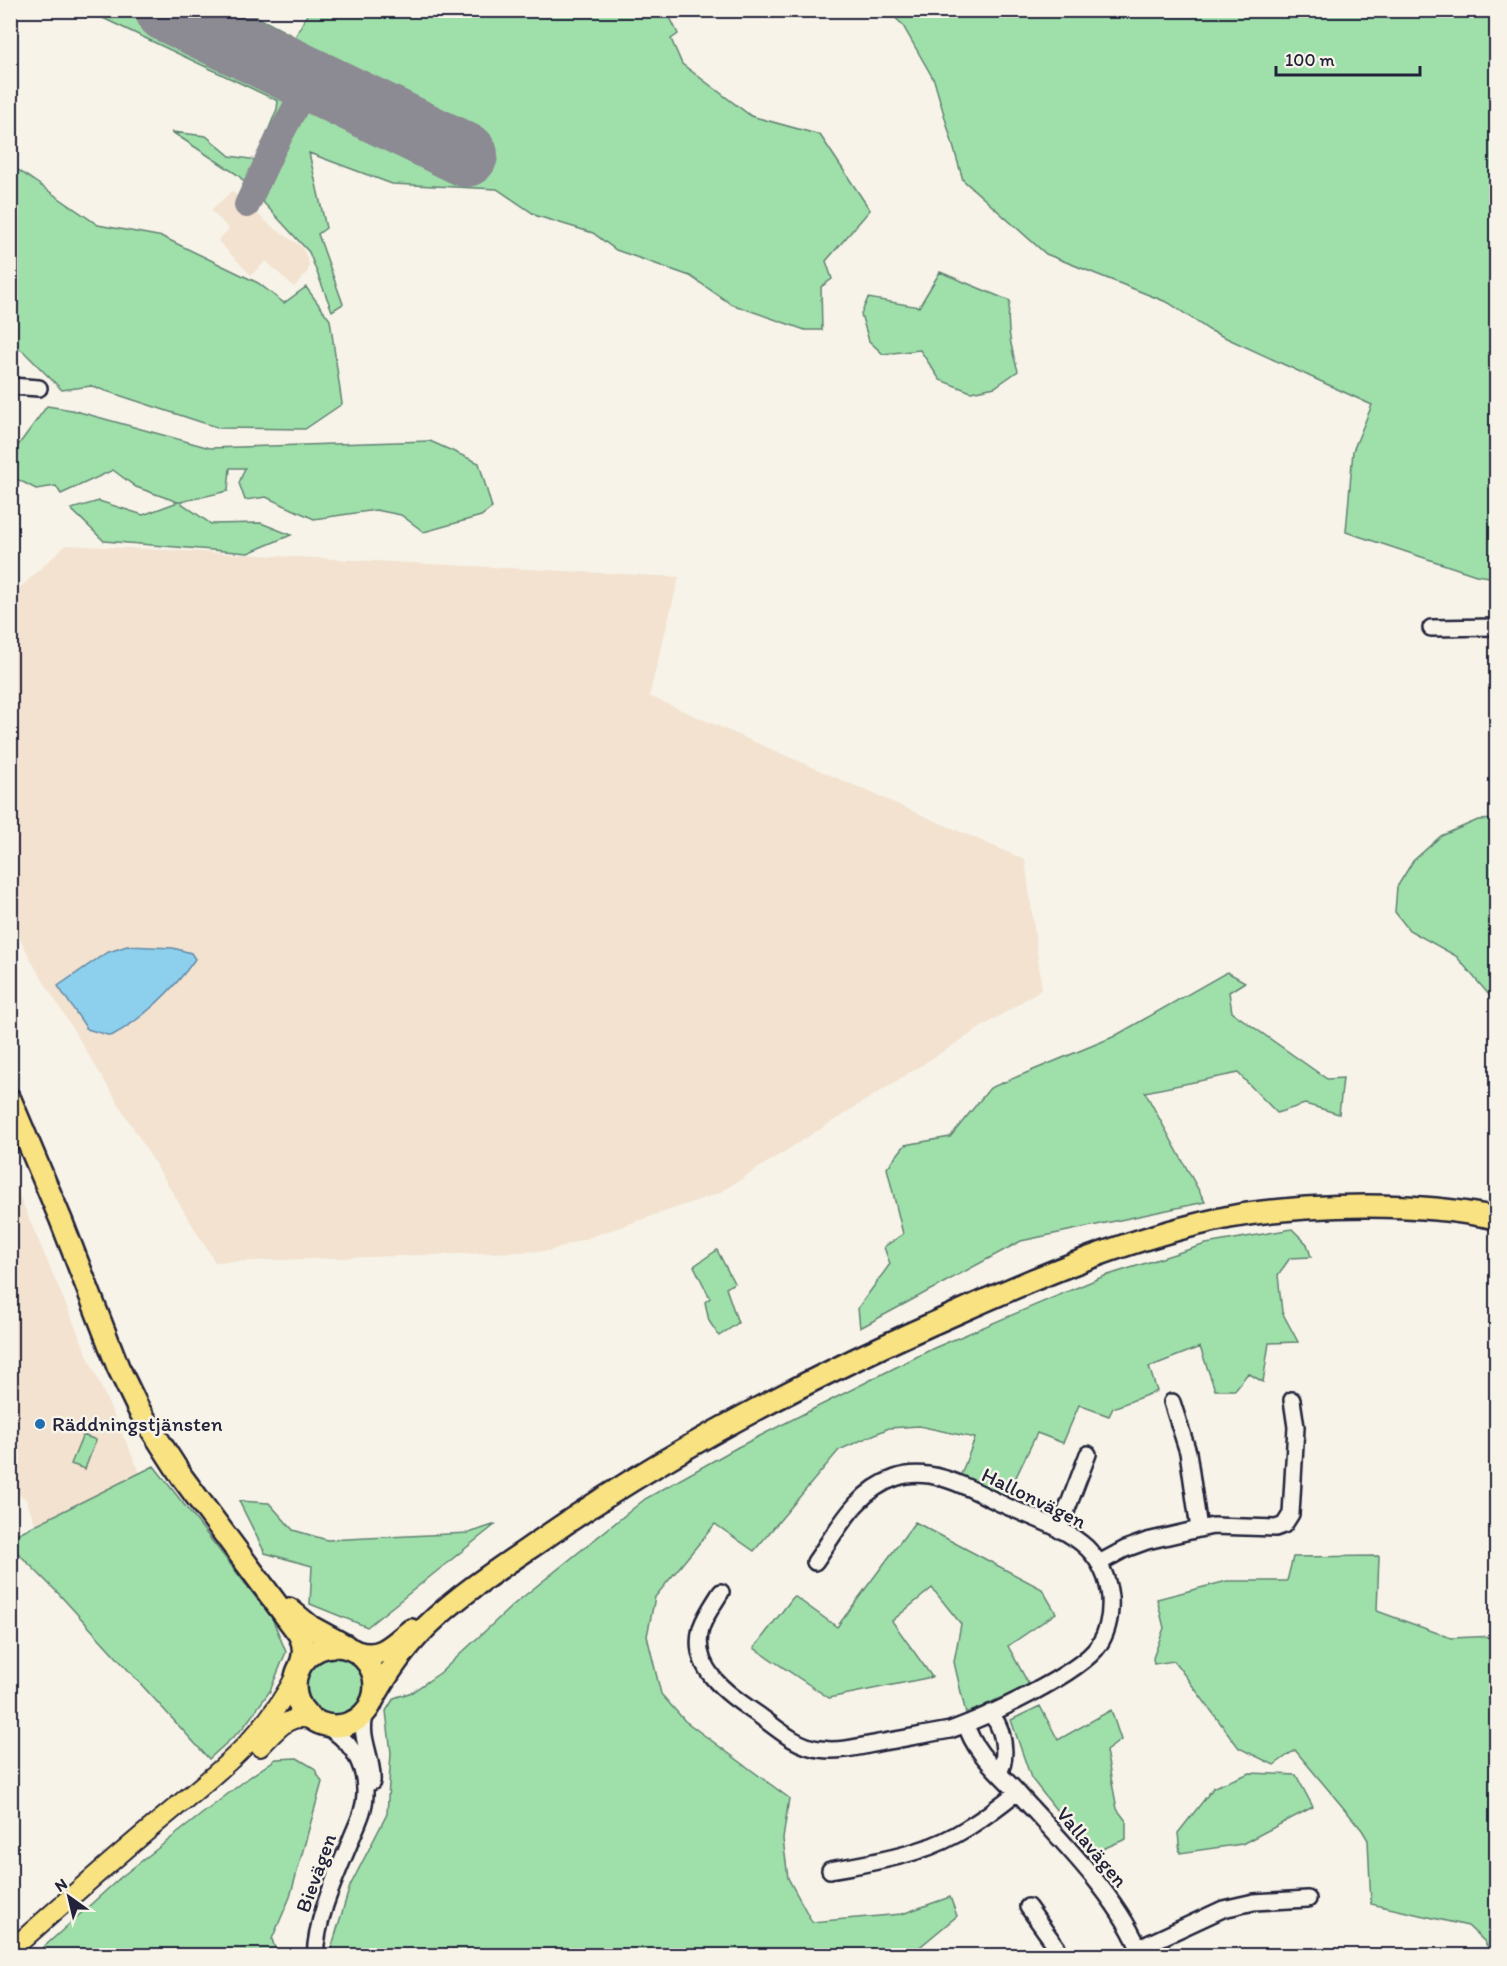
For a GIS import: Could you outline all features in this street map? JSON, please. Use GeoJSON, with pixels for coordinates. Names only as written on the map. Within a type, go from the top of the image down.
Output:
{"type":"FeatureCollection","features":[{"type":"Feature","properties":{"kind":"highway"},"geometry":{"type":"LineString","coordinates":[[10,1099],[61,1220],[118,1367],[139,1410],[170,1461],[302,1639],[304,1653],[295,1686],[297,1700],[304,1712],[318,1722],[334,1726],[348,1724],[358,1719],[370,1706],[408,1646],[430,1623],[465,1593],[605,1496],[784,1395],[908,1334],[1028,1282],[1114,1249],[1193,1225],[1233,1216],[1276,1210],[1386,1205],[1438,1209],[1497,1218]]}},
{"type":"Feature","properties":{"kind":"highway"},"geometry":{"type":"LineString","coordinates":[[266,1590],[311,1627],[353,1650],[367,1662],[374,1674],[375,1690],[370,1706]]}},
{"type":"Feature","properties":{"kind":"highway"},"geometry":{"type":"LineString","coordinates":[[299,1668],[310,1654],[322,1648],[336,1646],[372,1655],[385,1651],[451,1599],[465,1593]]}},
{"type":"Feature","properties":{"kind":"main road"},"geometry":{"type":"LineString","coordinates":[[10,1951],[107,1865],[241,1752],[274,1713],[299,1668]]}},
{"type":"Feature","properties":{"kind":"main road"},"geometry":{"type":"LineString","coordinates":[[18,1956],[140,1848],[240,1765],[280,1726],[294,1718],[301,1717],[318,1722]]}},
{"type":"Feature","properties":{"kind":"street"},"geometry":{"type":"LineString","coordinates":[[10,386],[39,388]]}},
{"type":"Feature","properties":{"kind":"street"},"geometry":{"type":"LineString","coordinates":[[1431,628],[1497,627]]}},
{"type":"Feature","properties":{"kind":"street"},"geometry":{"type":"LineString","coordinates":[[1099,1563],[1125,1549],[1147,1541],[1213,1526],[1276,1528],[1283,1526],[1291,1514],[1296,1427],[1292,1400]]}},
{"type":"Feature","properties":{"kind":"street"},"geometry":{"type":"LineString","coordinates":[[1172,1402],[1188,1452],[1199,1529]]}},
{"type":"Feature","properties":{"kind":"street"},"geometry":{"type":"LineString","coordinates":[[1059,1530],[1088,1454]]}},
{"type":"Feature","properties":{"kind":"street","name":"Hallonvägen"},"geometry":{"type":"LineString","coordinates":[[721,1592],[701,1627],[699,1643],[701,1658],[706,1670],[724,1689],[795,1741],[820,1749],[849,1749],[950,1730],[966,1724],[1059,1678],[1078,1666],[1099,1645],[1109,1619],[1109,1590],[1099,1563],[1087,1548],[1059,1530],[936,1476],[910,1474],[881,1484],[860,1500],[815,1562]]}},
{"type":"Feature","properties":{"kind":"street","name":"Bievägen"},"geometry":{"type":"LineString","coordinates":[[315,1956],[321,1916],[363,1807],[369,1797],[372,1779],[371,1761],[362,1731],[363,1720],[370,1706]]}},
{"type":"Feature","properties":{"kind":"street"},"geometry":{"type":"LineString","coordinates":[[990,1713],[998,1723],[1001,1736],[1004,1760],[999,1772]]}},
{"type":"Feature","properties":{"kind":"street","name":"Bievägen"},"geometry":{"type":"LineString","coordinates":[[318,1722],[343,1738],[358,1758],[365,1782],[363,1807]]}},
{"type":"Feature","properties":{"kind":"street","name":"Vallavägen"},"geometry":{"type":"LineString","coordinates":[[966,1724],[970,1740],[980,1753],[1104,1892],[1119,1912],[1141,1952]]}},
{"type":"Feature","properties":{"kind":"street"},"geometry":{"type":"LineString","coordinates":[[830,1870],[895,1857],[939,1843],[975,1824],[1017,1792]]}},
{"type":"Feature","properties":{"kind":"street"},"geometry":{"type":"LineString","coordinates":[[1141,1952],[1222,1910],[1254,1902],[1308,1899]]}},
{"type":"Feature","properties":{"kind":"street"},"geometry":{"type":"LineString","coordinates":[[1028,1907],[1063,1956]]}},
{"type":"Feature","properties":{"kind":"shaded area"},"geometry":{"type":"Polygon","coordinates":[[[232,191],[271,226],[302,247],[309,263],[308,271],[294,287],[266,261],[251,275],[218,241],[229,229],[211,210],[232,191]]]}},
{"type":"Feature","properties":{"kind":"shaded area"},"geometry":{"type":"Polygon","coordinates":[[[66,545],[679,577],[649,696],[1025,860],[1042,989],[719,1193],[549,1251],[215,1262],[32,962],[11,920],[11,596],[66,545]]]}},
{"type":"Feature","properties":{"kind":"shaded area"},"geometry":{"type":"Polygon","coordinates":[[[10,1174],[140,1473],[36,1526],[26,1499],[11,1489],[10,1174]]]}},
{"type":"Feature","properties":{"kind":"green space"},"geometry":{"type":"Polygon","coordinates":[[[88,11],[246,11],[295,37],[309,11],[667,11],[678,34],[671,39],[682,64],[751,116],[820,135],[870,210],[826,261],[832,279],[821,287],[822,330],[805,330],[731,304],[690,276],[616,250],[593,233],[537,216],[497,189],[392,184],[309,153],[326,228],[318,234],[343,304],[332,311],[309,252],[238,175],[172,132],[206,136],[230,156],[256,160],[277,109],[278,101],[88,11]]]}},
{"type":"Feature","properties":{"kind":"green space"},"geometry":{"type":"Polygon","coordinates":[[[888,11],[1496,11],[1496,578],[1476,575],[1346,532],[1353,451],[1372,405],[1209,330],[1169,303],[1046,254],[963,180],[934,80],[902,24],[888,11]]]}},
{"type":"Feature","properties":{"kind":"green space"},"geometry":{"type":"Polygon","coordinates":[[[11,165],[98,225],[163,237],[258,283],[284,303],[306,287],[330,320],[342,404],[305,429],[219,428],[91,386],[62,390],[23,351],[11,344],[11,165]]]}},
{"type":"Feature","properties":{"kind":"green space"},"geometry":{"type":"Polygon","coordinates":[[[940,272],[1010,301],[1008,319],[1018,371],[995,387],[971,392],[940,380],[920,350],[883,354],[869,341],[861,314],[868,298],[919,307],[940,272]]]}},
{"type":"Feature","properties":{"kind":"green space"},"geometry":{"type":"Polygon","coordinates":[[[47,406],[72,410],[210,448],[430,441],[479,463],[492,508],[481,516],[424,532],[401,515],[376,510],[314,519],[266,497],[245,500],[239,483],[245,468],[230,468],[228,491],[180,502],[211,524],[261,523],[291,535],[248,553],[104,541],[71,509],[99,501],[143,515],[178,502],[136,487],[113,470],[61,494],[56,486],[36,489],[11,476],[11,455],[47,406]]]}},
{"type":"Feature","properties":{"kind":"green space"},"geometry":{"type":"Polygon","coordinates":[[[1496,819],[1496,1003],[1456,956],[1409,930],[1395,912],[1397,887],[1413,861],[1441,836],[1478,820],[1496,819]]]}},
{"type":"Feature","properties":{"kind":"green space"},"geometry":{"type":"Polygon","coordinates":[[[1227,972],[1245,982],[1229,992],[1232,1012],[1327,1079],[1343,1078],[1339,1114],[1305,1104],[1277,1113],[1238,1073],[1145,1092],[1205,1202],[1021,1241],[860,1328],[858,1308],[890,1264],[884,1247],[903,1234],[887,1168],[905,1145],[950,1137],[990,1088],[1113,1037],[1227,972]]]}},
{"type":"Feature","properties":{"kind":"green space"},"geometry":{"type":"Polygon","coordinates":[[[1292,1229],[1307,1244],[1311,1257],[1290,1258],[1278,1275],[1282,1312],[1298,1342],[1269,1343],[1263,1382],[1248,1373],[1235,1390],[1215,1390],[1200,1347],[1149,1367],[1157,1391],[1113,1408],[1109,1416],[1079,1405],[1063,1443],[1037,1433],[1006,1498],[960,1477],[975,1438],[919,1426],[889,1428],[839,1450],[754,1551],[715,1524],[655,1597],[647,1636],[661,1694],[685,1721],[789,1798],[783,1839],[788,1878],[812,1922],[902,1914],[950,1897],[957,1916],[910,1955],[329,1956],[350,1886],[387,1814],[391,1753],[386,1711],[394,1698],[412,1692],[440,1673],[513,1605],[645,1499],[738,1447],[934,1348],[1102,1277],[1206,1244],[1292,1229]]]}},
{"type":"Feature","properties":{"kind":"green space"},"geometry":{"type":"Polygon","coordinates":[[[717,1250],[734,1283],[726,1288],[738,1323],[719,1336],[709,1321],[705,1302],[710,1298],[694,1266],[717,1250]]]}},
{"type":"Feature","properties":{"kind":"green space"},"geometry":{"type":"Polygon","coordinates":[[[83,1435],[96,1440],[85,1469],[71,1464],[83,1435]]]}},
{"type":"Feature","properties":{"kind":"green space"},"geometry":{"type":"Polygon","coordinates":[[[154,1466],[272,1618],[286,1652],[270,1691],[243,1728],[209,1759],[58,1593],[11,1546],[11,1521],[17,1534],[154,1466]]]}},
{"type":"Feature","properties":{"kind":"green space"},"geometry":{"type":"Polygon","coordinates":[[[239,1501],[269,1503],[293,1530],[327,1540],[469,1533],[496,1524],[367,1627],[310,1604],[312,1566],[265,1553],[239,1501]]]}},
{"type":"Feature","properties":{"kind":"green space"},"geometry":{"type":"Polygon","coordinates":[[[915,1522],[1042,1589],[1056,1613],[1008,1646],[1029,1685],[966,1714],[954,1662],[961,1624],[932,1588],[892,1621],[932,1677],[829,1698],[754,1648],[794,1596],[837,1627],[915,1522]]]}},
{"type":"Feature","properties":{"kind":"green space"},"geometry":{"type":"Polygon","coordinates":[[[1379,1556],[1377,1611],[1451,1638],[1496,1636],[1496,1955],[1493,1955],[1484,1941],[1468,1926],[1371,1904],[1368,1840],[1295,1750],[1274,1765],[1239,1748],[1174,1661],[1154,1664],[1153,1658],[1164,1628],[1157,1599],[1227,1581],[1287,1581],[1293,1557],[1379,1556]]]}},
{"type":"Feature","properties":{"kind":"green space"},"geometry":{"type":"Polygon","coordinates":[[[335,1654],[358,1663],[367,1686],[358,1709],[335,1718],[312,1709],[303,1686],[312,1663],[335,1654]]]}},
{"type":"Feature","properties":{"kind":"green space"},"geometry":{"type":"Polygon","coordinates":[[[1040,1706],[1058,1740],[1111,1710],[1121,1740],[1106,1751],[1117,1809],[1126,1821],[1126,1839],[1091,1854],[1031,1778],[1011,1720],[1040,1706]]]}},
{"type":"Feature","properties":{"kind":"green space"},"geometry":{"type":"Polygon","coordinates":[[[297,1758],[314,1768],[322,1782],[290,1897],[272,1939],[277,1955],[35,1955],[121,1877],[247,1779],[276,1759],[297,1758]]]}},
{"type":"Feature","properties":{"kind":"green space"},"geometry":{"type":"Polygon","coordinates":[[[1250,1773],[1296,1775],[1313,1807],[1242,1844],[1180,1853],[1178,1833],[1214,1787],[1250,1773]]]}},
{"type":"Feature","properties":{"kind":"water"},"geometry":{"type":"Polygon","coordinates":[[[127,946],[173,948],[191,953],[195,959],[178,981],[157,1002],[123,1029],[111,1036],[87,1029],[58,986],[106,953],[127,946]]]}},
{"type":"Feature","properties":{"kind":"taxiway"},"geometry":{"type":"LineString","coordinates":[[247,205],[296,106]]}},
{"type":"Feature","properties":{"kind":"runway"},"geometry":{"type":"LineString","coordinates":[[167,10],[466,155]]}},
{"type":"Feature","properties":{"kind":"place","name":"Räddningstjänsten"},"geometry":{"type":"Point","coordinates":[40,1424]}}]}
